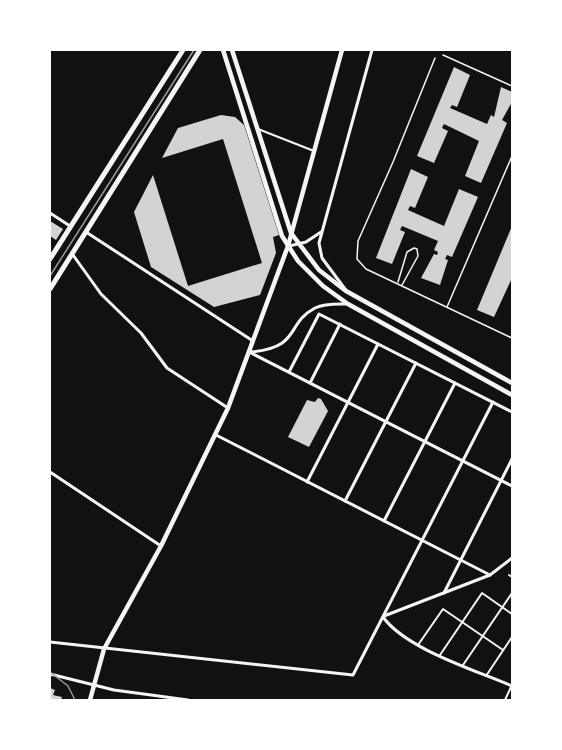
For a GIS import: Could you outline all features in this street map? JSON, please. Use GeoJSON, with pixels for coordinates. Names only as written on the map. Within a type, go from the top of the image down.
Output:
{"type":"FeatureCollection","features":[{"type":"Feature","properties":{"kind":"main road"},"geometry":{"type":"LineString","coordinates":[[50,258],[183,50]]}},
{"type":"Feature","properties":{"kind":"main road"},"geometry":{"type":"LineString","coordinates":[[50,289],[200,50]]}},
{"type":"Feature","properties":{"kind":"main road"},"geometry":{"type":"LineString","coordinates":[[232,50],[291,233],[319,270],[346,291],[513,383]]}},
{"type":"Feature","properties":{"kind":"main road"},"geometry":{"type":"LineString","coordinates":[[90,700],[104,649],[160,546],[228,408],[288,246],[342,50]]}},
{"type":"Feature","properties":{"kind":"main road"},"geometry":{"type":"LineString","coordinates":[[223,51],[288,246],[298,261],[318,281],[348,304],[513,395]]}},
{"type":"Feature","properties":{"kind":"street"},"geometry":{"type":"LineString","coordinates":[[346,291],[322,258],[319,243],[372,50]]}},
{"type":"Feature","properties":{"kind":"street"},"geometry":{"type":"LineString","coordinates":[[256,129],[268,131],[314,151]]}},
{"type":"Feature","properties":{"kind":"street"},"geometry":{"type":"LineString","coordinates":[[50,213],[70,226]]}},
{"type":"Feature","properties":{"kind":"street"},"geometry":{"type":"LineString","coordinates":[[86,231],[253,341]]}},
{"type":"Feature","properties":{"kind":"street"},"geometry":{"type":"LineString","coordinates":[[288,246],[299,244],[321,232]]}},
{"type":"Feature","properties":{"kind":"street"},"geometry":{"type":"LineString","coordinates":[[71,254],[101,294],[141,333],[167,368],[228,408]]}},
{"type":"Feature","properties":{"kind":"street"},"geometry":{"type":"LineString","coordinates":[[249,352],[264,351],[283,344],[307,314],[316,307],[348,304]]}},
{"type":"Feature","properties":{"kind":"street"},"geometry":{"type":"LineString","coordinates":[[289,372],[319,314],[513,412]]}},
{"type":"Feature","properties":{"kind":"street"},"geometry":{"type":"LineString","coordinates":[[310,383],[340,324]]}},
{"type":"Feature","properties":{"kind":"street"},"geometry":{"type":"LineString","coordinates":[[307,482],[378,344]]}},
{"type":"Feature","properties":{"kind":"street"},"geometry":{"type":"LineString","coordinates":[[249,352],[513,486]]}},
{"type":"Feature","properties":{"kind":"street"},"geometry":{"type":"LineString","coordinates":[[345,501],[416,363]]}},
{"type":"Feature","properties":{"kind":"street"},"geometry":{"type":"LineString","coordinates":[[384,521],[455,383]]}},
{"type":"Feature","properties":{"kind":"street"},"geometry":{"type":"LineString","coordinates":[[50,642],[353,675],[493,402]]}},
{"type":"Feature","properties":{"kind":"street"},"geometry":{"type":"LineString","coordinates":[[216,435],[490,575]]}},
{"type":"Feature","properties":{"kind":"street"},"geometry":{"type":"LineString","coordinates":[[444,593],[513,459]]}},
{"type":"Feature","properties":{"kind":"street"},"geometry":{"type":"LineString","coordinates":[[50,472],[160,546]]}},
{"type":"Feature","properties":{"kind":"street"},"geometry":{"type":"LineString","coordinates":[[383,617],[490,575],[512,557]]}},
{"type":"Feature","properties":{"kind":"street"},"geometry":{"type":"LineString","coordinates":[[509,575],[513,578]]}},
{"type":"Feature","properties":{"kind":"street"},"geometry":{"type":"LineString","coordinates":[[464,665],[513,592]]}},
{"type":"Feature","properties":{"kind":"street"},"geometry":{"type":"LineString","coordinates":[[440,655],[482,593],[513,614]]}},
{"type":"Feature","properties":{"kind":"street"},"geometry":{"type":"LineString","coordinates":[[418,646],[443,609],[504,650]]}},
{"type":"Feature","properties":{"kind":"street"},"geometry":{"type":"LineString","coordinates":[[383,617],[398,634],[418,646],[512,686],[505,700]]}},
{"type":"Feature","properties":{"kind":"street"},"geometry":{"type":"LineString","coordinates":[[486,676],[513,637]]}},
{"type":"Feature","properties":{"kind":"street"},"geometry":{"type":"LineString","coordinates":[[50,674],[94,685],[188,700]]}},
{"type":"Feature","properties":{"kind":"lane"},"geometry":{"type":"LineString","coordinates":[[443,55],[513,86]]}},
{"type":"Feature","properties":{"kind":"lane"},"geometry":{"type":"LineString","coordinates":[[435,58],[358,241],[357,259],[366,268],[513,338]]}},
{"type":"Feature","properties":{"kind":"lane"},"geometry":{"type":"LineString","coordinates":[[447,308],[513,156]]}},
{"type":"Feature","properties":{"kind":"lane"},"geometry":{"type":"LineString","coordinates":[[398,284],[407,252],[414,248],[417,249],[418,256],[402,286]]}},
{"type":"Feature","properties":{"kind":"building"},"geometry":{"type":"Polygon","coordinates":[[[454,67],[470,75],[457,107],[452,105],[450,108],[487,124],[491,115],[494,117],[501,87],[512,92],[512,102],[502,120],[507,123],[481,183],[465,176],[479,141],[444,124],[442,128],[448,131],[434,163],[417,156],[454,67]]]}},
{"type":"Feature","properties":{"kind":"building"},"geometry":{"type":"Polygon","coordinates":[[[221,115],[235,117],[244,125],[279,235],[273,237],[276,253],[260,295],[214,307],[151,267],[134,212],[153,175],[188,286],[262,263],[223,139],[162,158],[178,128],[221,115]]]}},
{"type":"Feature","properties":{"kind":"building"},"geometry":{"type":"Polygon","coordinates":[[[411,169],[428,177],[415,208],[410,206],[408,210],[444,226],[459,189],[478,197],[452,257],[447,255],[445,259],[448,260],[440,285],[421,278],[434,254],[437,255],[438,252],[434,250],[438,241],[402,226],[400,230],[405,232],[392,264],[376,258],[411,169]]]}},
{"type":"Feature","properties":{"kind":"building"},"geometry":{"type":"Polygon","coordinates":[[[50,221],[63,229],[56,240],[50,236],[50,221]]]}},
{"type":"Feature","properties":{"kind":"building"},"geometry":{"type":"Polygon","coordinates":[[[512,226],[512,278],[494,317],[477,310],[512,226]]]}},
{"type":"Feature","properties":{"kind":"building"},"geometry":{"type":"Polygon","coordinates":[[[318,398],[328,411],[309,447],[288,437],[307,400],[315,402],[318,398]]]}},
{"type":"Feature","properties":{"kind":"building"},"geometry":{"type":"Polygon","coordinates":[[[50,688],[55,690],[53,695],[62,697],[61,700],[50,700],[50,688]]]}},
{"type":"Feature","properties":{"kind":"tram line"},"geometry":{"type":"LineString","coordinates":[[50,276],[194,50]]}},
{"type":"Feature","properties":{"kind":"tram line"},"geometry":{"type":"LineString","coordinates":[[50,672],[68,686],[75,700]]}}]}
